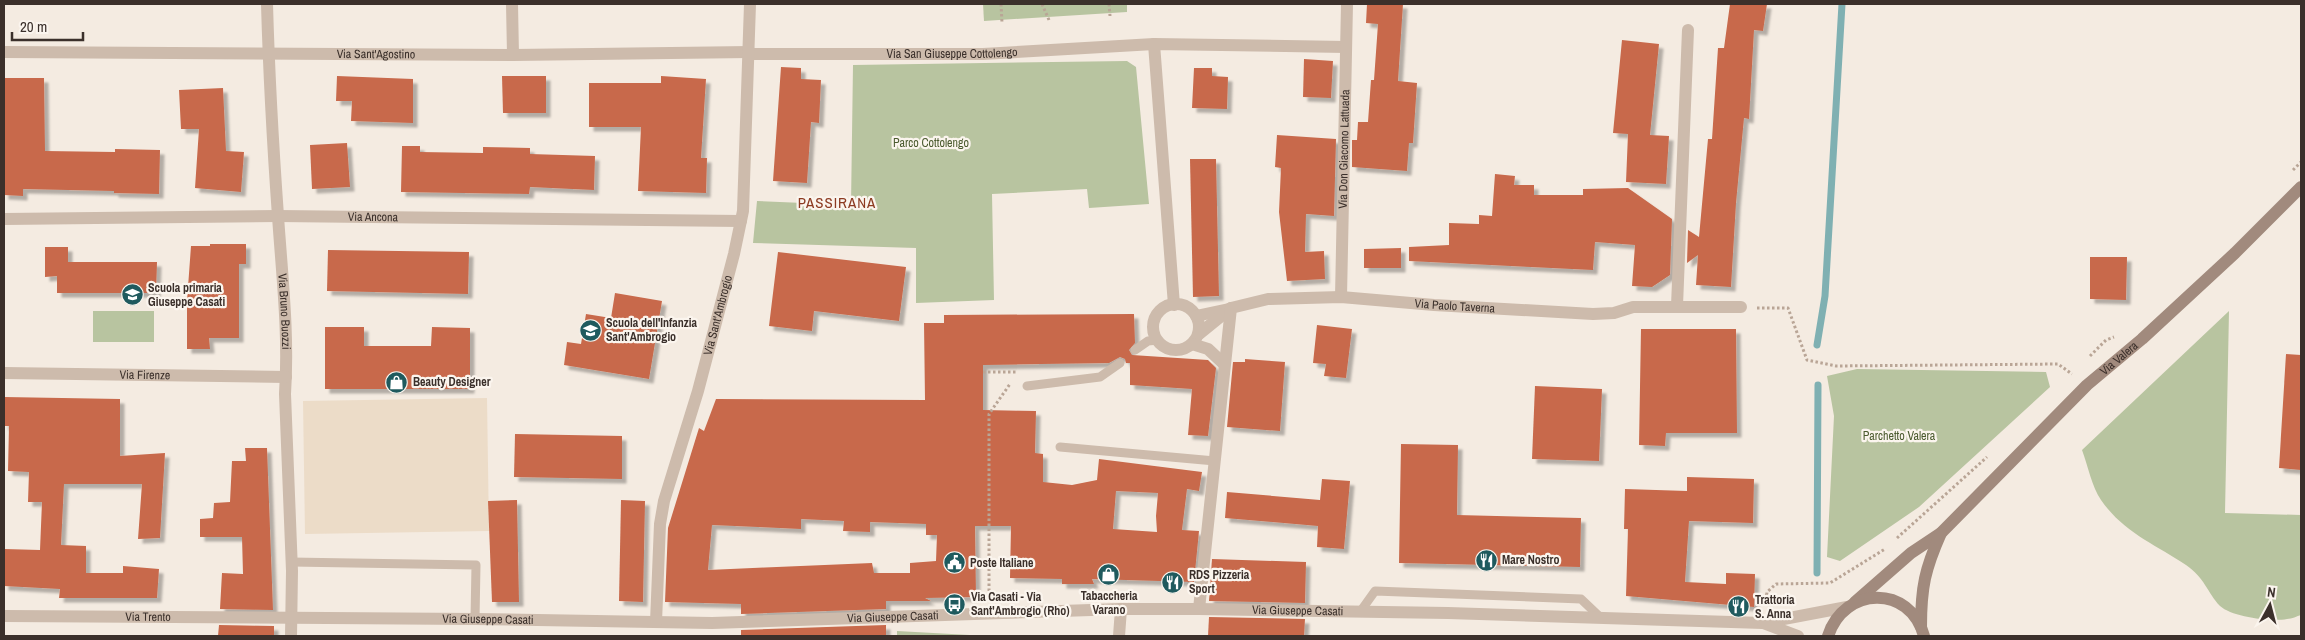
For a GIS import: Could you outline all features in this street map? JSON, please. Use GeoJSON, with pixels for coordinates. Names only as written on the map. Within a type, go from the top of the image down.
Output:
{"type":"FeatureCollection","features":[{"type":"Feature","properties":{"kind":"street","name":"Via Bruno Buozzi"},"geometry":{"type":"LineString","coordinates":[[267,4],[268,53],[285,301],[285,394],[291,562],[291,636]]}},
{"type":"Feature","properties":{"kind":"street"},"geometry":{"type":"LineString","coordinates":[[512,4],[513,55]]}},
{"type":"Feature","properties":{"kind":"street","name":"Via Sant'Ambrogio"},"geometry":{"type":"LineString","coordinates":[[656,622],[660,524],[664,501],[698,391],[741,221],[745,190],[750,4]]}},
{"type":"Feature","properties":{"kind":"street","name":"Via Don Giacomo Lattuada"},"geometry":{"type":"LineString","coordinates":[[1341,296],[1347,4]]}},
{"type":"Feature","properties":{"kind":"street"},"geometry":{"type":"LineString","coordinates":[[1677,306],[1688,30]]}},
{"type":"Feature","properties":{"kind":"street"},"geometry":{"type":"LineString","coordinates":[[1154,44],[1174,305]]}},
{"type":"Feature","properties":{"kind":"street","name":"Via San Giuseppe Cottolengo"},"geometry":{"type":"LineString","coordinates":[[750,53],[983,54],[1154,44],[1346,47]]}},
{"type":"Feature","properties":{"kind":"street","name":"Via Sant'Agostino"},"geometry":{"type":"LineString","coordinates":[[4,52],[513,55],[750,53]]}},
{"type":"Feature","properties":{"kind":"street","name":"Via Valera"},"geometry":{"type":"LineString","coordinates":[[1828,636],[1840,614],[1911,553],[1941,533],[2087,385],[2142,339],[2235,253],[2301,187]]}},
{"type":"Feature","properties":{"kind":"street","name":"Via Ancona"},"geometry":{"type":"LineString","coordinates":[[4,219],[278,216],[741,221]]}},
{"type":"Feature","properties":{"kind":"street","name":"Via Paolo Taverna"},"geometry":{"type":"LineString","coordinates":[[1196,316],[1268,299],[1341,296],[1434,305],[1593,314],[1614,313],[1634,307],[1741,308]]}},
{"type":"Feature","properties":{"kind":"street"},"geometry":{"type":"LineString","coordinates":[[1158,340],[1154,333],[1155,318],[1164,307],[1174,305],[1186,306],[1196,316],[1199,328],[1195,339],[1224,364]]}},
{"type":"Feature","properties":{"kind":"street"},"geometry":{"type":"LineString","coordinates":[[1199,609],[1231,308]]}},
{"type":"Feature","properties":{"kind":"street","name":"Via Paolo Taverna"},"geometry":{"type":"LineString","coordinates":[[1158,340],[1166,348],[1173,350],[1186,348],[1231,308]]}},
{"type":"Feature","properties":{"kind":"street","name":"Via Firenze"},"geometry":{"type":"LineString","coordinates":[[4,373],[286,376]]}},
{"type":"Feature","properties":{"kind":"street","name":"Via Valera"},"geometry":{"type":"LineString","coordinates":[[1922,631],[1921,591],[1931,557],[1941,533]]}},
{"type":"Feature","properties":{"kind":"street"},"geometry":{"type":"LineString","coordinates":[[1851,604],[1874,597],[1892,600],[1902,605],[1915,616],[1922,631]]}},
{"type":"Feature","properties":{"kind":"street","name":"Via Giuseppe Casati"},"geometry":{"type":"LineString","coordinates":[[292,618],[475,618],[722,623],[1121,609],[1199,609],[1764,623],[1851,604]]}},
{"type":"Feature","properties":{"kind":"street"},"geometry":{"type":"LineString","coordinates":[[1119,636],[1121,609]]}},
{"type":"Feature","properties":{"kind":"street","name":"Via Trento"},"geometry":{"type":"LineString","coordinates":[[4,616],[292,618]]}},
{"type":"Feature","properties":{"kind":"street","name":"Via Giuseppe Casati"},"geometry":{"type":"LineString","coordinates":[[1764,623],[1798,636]]}},
{"type":"Feature","properties":{"kind":"lane"},"geometry":{"type":"LineString","coordinates":[[1135,350],[1148,341],[1158,340]]}},
{"type":"Feature","properties":{"kind":"lane"},"geometry":{"type":"LineString","coordinates":[[1027,386],[1100,377],[1120,363]]}},
{"type":"Feature","properties":{"kind":"lane"},"geometry":{"type":"LineString","coordinates":[[1060,447],[1215,461]]}},
{"type":"Feature","properties":{"kind":"lane"},"geometry":{"type":"LineString","coordinates":[[291,562],[476,565],[475,618]]}},
{"type":"Feature","properties":{"kind":"lane"},"geometry":{"type":"LineString","coordinates":[[1360,612],[1375,591],[1581,599],[1601,618]]}},
{"type":"Feature","properties":{"kind":"path"},"geometry":{"type":"LineString","coordinates":[[1001,4],[1002,23]]}},
{"type":"Feature","properties":{"kind":"path"},"geometry":{"type":"LineString","coordinates":[[1042,4],[1049,20]]}},
{"type":"Feature","properties":{"kind":"path"},"geometry":{"type":"LineString","coordinates":[[1109,4],[1110,16]]}},
{"type":"Feature","properties":{"kind":"path"},"geometry":{"type":"LineString","coordinates":[[2288,176],[2301,162]]}},
{"type":"Feature","properties":{"kind":"path"},"geometry":{"type":"LineString","coordinates":[[1741,308],[1788,308],[1807,360],[1836,366],[2058,364],[2073,374]]}},
{"type":"Feature","properties":{"kind":"path"},"geometry":{"type":"LineString","coordinates":[[2086,360],[2106,340],[2120,335]]}},
{"type":"Feature","properties":{"kind":"path"},"geometry":{"type":"LineString","coordinates":[[2067,380],[2079,367]]}},
{"type":"Feature","properties":{"kind":"path"},"geometry":{"type":"LineString","coordinates":[[983,372],[1018,371],[989,414],[989,614]]}},
{"type":"Feature","properties":{"kind":"path"},"geometry":{"type":"LineString","coordinates":[[1764,623],[1767,592],[1776,584],[1830,583],[1885,549],[1988,456]]}},
{"type":"Feature","properties":{"kind":"green space"},"geometry":{"type":"Polygon","coordinates":[[[983,4],[1127,4],[1127,12],[984,21],[983,4]]]}},
{"type":"Feature","properties":{"kind":"green space","name":"Parco Cottolengo"},"geometry":{"type":"Polygon","coordinates":[[[1127,61],[1136,67],[1149,204],[1089,208],[1087,189],[992,194],[994,300],[916,303],[916,248],[753,243],[757,201],[851,205],[853,65],[1127,61]]]}},
{"type":"Feature","properties":{"kind":"green space"},"geometry":{"type":"Polygon","coordinates":[[[93,311],[154,311],[154,342],[93,342],[93,311]]]}},
{"type":"Feature","properties":{"kind":"green space"},"geometry":{"type":"Polygon","coordinates":[[[2229,311],[2225,513],[2301,515],[2301,615],[2291,619],[2271,620],[2252,618],[2233,613],[2220,606],[2202,580],[2192,570],[2130,530],[2110,511],[2095,489],[2082,450],[2229,311]]]}},
{"type":"Feature","properties":{"kind":"green space","name":"Parchetto Valera"},"geometry":{"type":"Polygon","coordinates":[[[1857,369],[2046,372],[2050,387],[1919,507],[1840,561],[1827,557],[1834,416],[1827,376],[1857,369]]]}},
{"type":"Feature","properties":{"kind":"green space"},"geometry":{"type":"Polygon","coordinates":[[[897,631],[988,636],[897,636],[897,631]]]}},
{"type":"Feature","properties":{"kind":"shaded area"},"geometry":{"type":"Polygon","coordinates":[[[487,398],[489,531],[305,534],[303,401],[487,398]]]}},
{"type":"Feature","properties":{"kind":"building"},"geometry":{"type":"Polygon","coordinates":[[[1367,4],[1403,4],[1398,81],[1417,83],[1413,143],[1409,143],[1407,171],[1352,167],[1352,140],[1357,140],[1358,122],[1368,122],[1371,80],[1374,80],[1378,24],[1366,23],[1367,4]]]}},
{"type":"Feature","properties":{"kind":"building"},"geometry":{"type":"Polygon","coordinates":[[[1730,4],[1767,4],[1763,31],[1754,30],[1749,119],[1744,118],[1731,287],[1696,285],[1698,255],[1687,263],[1688,230],[1699,237],[1708,139],[1712,139],[1718,48],[1724,48],[1730,4]]]}},
{"type":"Feature","properties":{"kind":"building"},"geometry":{"type":"Polygon","coordinates":[[[1622,40],[1659,44],[1650,135],[1669,136],[1666,184],[1626,182],[1628,134],[1613,133],[1622,40]]]}},
{"type":"Feature","properties":{"kind":"building"},"geometry":{"type":"Polygon","coordinates":[[[1304,59],[1333,61],[1331,98],[1303,97],[1304,59]]]}},
{"type":"Feature","properties":{"kind":"building"},"geometry":{"type":"Polygon","coordinates":[[[781,67],[801,68],[801,79],[821,80],[819,123],[811,122],[807,183],[773,181],[781,67]]]}},
{"type":"Feature","properties":{"kind":"building"},"geometry":{"type":"Polygon","coordinates":[[[1194,68],[1212,68],[1212,76],[1228,77],[1227,109],[1192,108],[1194,68]]]}},
{"type":"Feature","properties":{"kind":"building"},"geometry":{"type":"Polygon","coordinates":[[[337,76],[413,79],[413,123],[351,121],[352,101],[336,101],[337,76]]]}},
{"type":"Feature","properties":{"kind":"building"},"geometry":{"type":"Polygon","coordinates":[[[502,76],[546,76],[546,113],[503,113],[502,76]]]}},
{"type":"Feature","properties":{"kind":"building"},"geometry":{"type":"Polygon","coordinates":[[[661,76],[706,79],[701,158],[707,158],[706,193],[638,191],[641,127],[589,127],[589,83],[661,83],[661,76]]]}},
{"type":"Feature","properties":{"kind":"building"},"geometry":{"type":"Polygon","coordinates":[[[4,78],[44,78],[45,151],[115,152],[115,149],[160,150],[159,194],[23,189],[23,196],[4,195],[4,78]]]}},
{"type":"Feature","properties":{"kind":"building"},"geometry":{"type":"Polygon","coordinates":[[[223,88],[226,151],[244,152],[241,192],[195,188],[199,129],[181,129],[179,90],[223,88]]]}},
{"type":"Feature","properties":{"kind":"building"},"geometry":{"type":"Polygon","coordinates":[[[1277,135],[1336,139],[1334,216],[1306,214],[1305,252],[1324,251],[1325,279],[1287,281],[1279,212],[1281,168],[1275,167],[1277,135]]]}},
{"type":"Feature","properties":{"kind":"building"},"geometry":{"type":"Polygon","coordinates":[[[347,143],[350,187],[312,189],[310,145],[347,143]]]}},
{"type":"Feature","properties":{"kind":"building"},"geometry":{"type":"Polygon","coordinates":[[[402,146],[420,146],[420,152],[483,153],[483,147],[530,148],[530,154],[595,156],[594,190],[530,187],[529,194],[401,192],[402,146]]]}},
{"type":"Feature","properties":{"kind":"building"},"geometry":{"type":"Polygon","coordinates":[[[1190,159],[1216,159],[1219,296],[1193,297],[1190,159]]]}},
{"type":"Feature","properties":{"kind":"building"},"geometry":{"type":"Polygon","coordinates":[[[1495,174],[1515,176],[1514,185],[1534,185],[1534,195],[1583,195],[1583,189],[1628,188],[1672,219],[1670,275],[1652,287],[1632,286],[1635,245],[1595,242],[1593,270],[1409,261],[1409,247],[1449,245],[1449,223],[1479,224],[1479,215],[1492,216],[1495,174]]]}},
{"type":"Feature","properties":{"kind":"building"},"geometry":{"type":"Polygon","coordinates":[[[210,244],[246,244],[246,264],[239,264],[239,338],[209,338],[210,349],[187,349],[187,301],[191,246],[210,246],[210,244]]]}},
{"type":"Feature","properties":{"kind":"building"},"geometry":{"type":"Polygon","coordinates":[[[45,247],[68,247],[68,262],[157,262],[156,293],[57,293],[57,276],[45,277],[45,247]]]}},
{"type":"Feature","properties":{"kind":"building"},"geometry":{"type":"Polygon","coordinates":[[[1401,248],[1401,268],[1364,268],[1364,249],[1401,248]]]}},
{"type":"Feature","properties":{"kind":"building"},"geometry":{"type":"Polygon","coordinates":[[[328,250],[469,252],[468,294],[327,291],[328,250]]]}},
{"type":"Feature","properties":{"kind":"building"},"geometry":{"type":"Polygon","coordinates":[[[778,252],[906,267],[899,321],[814,311],[812,331],[769,326],[778,252]]]}},
{"type":"Feature","properties":{"kind":"building"},"geometry":{"type":"Polygon","coordinates":[[[2090,257],[2127,257],[2126,300],[2090,299],[2090,257]]]}},
{"type":"Feature","properties":{"kind":"building"},"geometry":{"type":"Polygon","coordinates":[[[615,293],[662,301],[649,379],[564,365],[567,342],[581,344],[586,314],[611,318],[615,293]]]}},
{"type":"Feature","properties":{"kind":"building"},"geometry":{"type":"Polygon","coordinates":[[[1134,314],[1135,343],[1129,350],[1132,355],[1208,360],[1216,368],[1208,436],[1188,435],[1192,389],[1130,385],[1130,363],[1126,363],[1125,359],[1120,357],[1109,363],[983,365],[983,410],[1036,411],[1035,453],[1043,454],[1043,482],[1072,485],[1097,480],[1099,459],[1202,472],[1199,491],[1187,489],[1182,530],[1199,531],[1194,582],[1092,579],[1094,584],[1062,584],[1062,579],[1010,578],[1011,526],[975,526],[976,597],[925,598],[931,601],[886,601],[886,609],[741,614],[741,604],[665,602],[668,528],[699,428],[704,431],[716,399],[925,400],[924,323],[944,323],[944,315],[1134,314]],[[1116,491],[1113,529],[1157,532],[1158,493],[1116,491]],[[801,519],[801,529],[712,525],[708,570],[872,563],[874,573],[910,573],[910,563],[936,561],[937,535],[926,535],[926,524],[870,522],[870,532],[843,531],[844,521],[801,519]]]}},
{"type":"Feature","properties":{"kind":"building"},"geometry":{"type":"Polygon","coordinates":[[[1317,325],[1352,329],[1346,378],[1324,376],[1326,364],[1313,363],[1317,325]]]}},
{"type":"Feature","properties":{"kind":"building"},"geometry":{"type":"Polygon","coordinates":[[[325,327],[364,327],[364,346],[431,346],[432,327],[470,328],[470,389],[325,389],[325,327]]]}},
{"type":"Feature","properties":{"kind":"building"},"geometry":{"type":"Polygon","coordinates":[[[1641,329],[1736,329],[1737,433],[1666,433],[1665,446],[1639,445],[1641,329]]]}},
{"type":"Feature","properties":{"kind":"building"},"geometry":{"type":"Polygon","coordinates":[[[2286,354],[2301,355],[2301,470],[2279,468],[2286,354]]]}},
{"type":"Feature","properties":{"kind":"building"},"geometry":{"type":"Polygon","coordinates":[[[1245,359],[1285,362],[1280,431],[1227,427],[1233,362],[1245,362],[1245,359]]]}},
{"type":"Feature","properties":{"kind":"building"},"geometry":{"type":"Polygon","coordinates":[[[1535,386],[1602,389],[1599,461],[1532,459],[1535,386]]]}},
{"type":"Feature","properties":{"kind":"building"},"geometry":{"type":"Polygon","coordinates":[[[4,397],[120,399],[120,456],[165,453],[160,538],[138,539],[142,484],[64,484],[61,545],[86,546],[86,573],[123,573],[123,566],[159,569],[157,598],[59,598],[60,589],[4,586],[4,549],[40,550],[42,502],[28,502],[29,472],[8,471],[9,426],[4,426],[4,397]]]}},
{"type":"Feature","properties":{"kind":"building"},"geometry":{"type":"Polygon","coordinates":[[[515,434],[622,436],[622,479],[514,477],[515,434]]]}},
{"type":"Feature","properties":{"kind":"building"},"geometry":{"type":"Polygon","coordinates":[[[1401,444],[1458,445],[1457,515],[1581,518],[1580,567],[1399,563],[1401,444]]]}},
{"type":"Feature","properties":{"kind":"building"},"geometry":{"type":"Polygon","coordinates":[[[245,448],[267,448],[273,610],[220,609],[222,573],[243,574],[242,537],[200,537],[200,519],[213,518],[214,503],[230,502],[232,461],[246,461],[245,448]]]}},
{"type":"Feature","properties":{"kind":"building"},"geometry":{"type":"Polygon","coordinates":[[[1687,477],[1754,479],[1753,523],[1689,521],[1685,582],[1726,584],[1726,573],[1755,574],[1754,607],[1626,596],[1628,529],[1624,529],[1625,489],[1687,491],[1687,477]]]}},
{"type":"Feature","properties":{"kind":"building"},"geometry":{"type":"Polygon","coordinates":[[[1322,479],[1350,481],[1344,549],[1317,547],[1318,526],[1225,518],[1227,492],[1320,500],[1322,479]]]}},
{"type":"Feature","properties":{"kind":"building"},"geometry":{"type":"Polygon","coordinates":[[[517,500],[519,602],[492,602],[488,501],[517,500]]]}},
{"type":"Feature","properties":{"kind":"building"},"geometry":{"type":"Polygon","coordinates":[[[621,500],[645,501],[643,602],[619,601],[621,500]]]}},
{"type":"Feature","properties":{"kind":"building"},"geometry":{"type":"Polygon","coordinates":[[[1212,559],[1306,562],[1305,603],[1209,601],[1212,559]]]}},
{"type":"Feature","properties":{"kind":"building"},"geometry":{"type":"Polygon","coordinates":[[[1209,617],[1305,619],[1304,636],[1208,636],[1209,617]]]}},
{"type":"Feature","properties":{"kind":"building"},"geometry":{"type":"Polygon","coordinates":[[[219,625],[274,626],[274,636],[218,636],[219,625]]]}},
{"type":"Feature","properties":{"kind":"building"},"geometry":{"type":"Polygon","coordinates":[[[886,625],[886,636],[741,636],[741,630],[886,625]]]}},
{"type":"Feature","properties":{"kind":"waterway"},"geometry":{"type":"LineString","coordinates":[[1817,345],[1825,296],[1842,4]]}},
{"type":"Feature","properties":{"kind":"waterway"},"geometry":{"type":"LineString","coordinates":[[1817,573],[1818,385]]}},
{"type":"Feature","properties":{"kind":"place","name":"Scuola primaria Giuseppe Casati"},"geometry":{"type":"Point","coordinates":[132,295]}},
{"type":"Feature","properties":{"kind":"place","name":"Scuola dell'Infanzia Sant'Ambrogio"},"geometry":{"type":"Point","coordinates":[590,330]}},
{"type":"Feature","properties":{"kind":"place","name":"Beauty Designer"},"geometry":{"type":"Point","coordinates":[397,382]}},
{"type":"Feature","properties":{"kind":"place","name":"Mare Nostro"},"geometry":{"type":"Point","coordinates":[1486,560]}},
{"type":"Feature","properties":{"kind":"place","name":"Poste Italiane"},"geometry":{"type":"Point","coordinates":[954,563]}},
{"type":"Feature","properties":{"kind":"place","name":"Tabaccheria Varano"},"geometry":{"type":"Point","coordinates":[1109,575]}},
{"type":"Feature","properties":{"kind":"place","name":"RDS Pizzeria Sport"},"geometry":{"type":"Point","coordinates":[1173,582]}},
{"type":"Feature","properties":{"kind":"place","name":"Via Casati - Via Sant'Ambrogio (Rho)"},"geometry":{"type":"Point","coordinates":[955,604]}},
{"type":"Feature","properties":{"kind":"place","name":"Trattoria S. Anna"},"geometry":{"type":"Point","coordinates":[1739,607]}},
{"type":"Feature","properties":{"kind":"district","name":"PASSIRANA"},"geometry":{"type":"Point","coordinates":[837,203]}}]}
